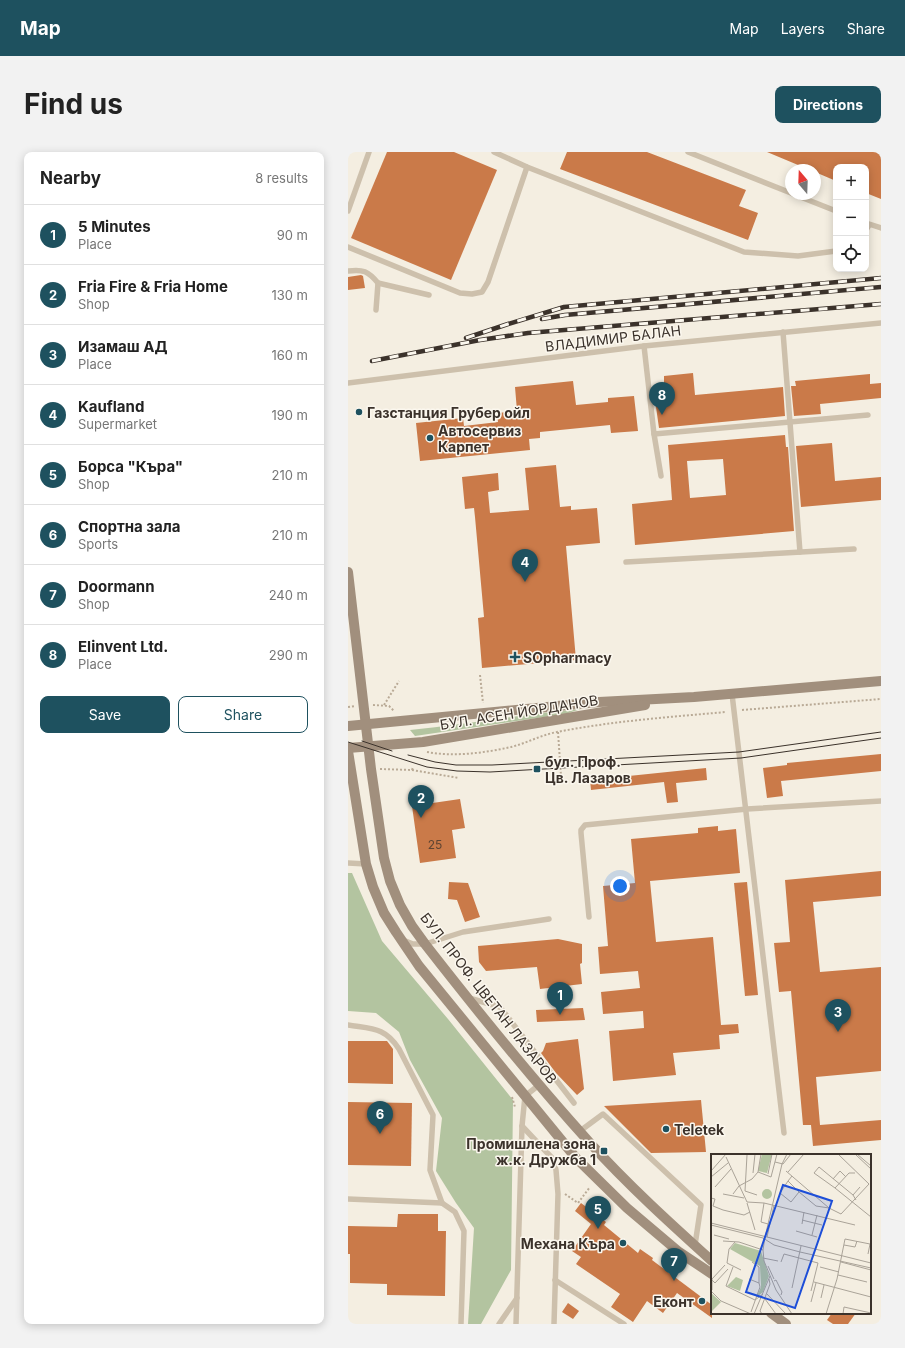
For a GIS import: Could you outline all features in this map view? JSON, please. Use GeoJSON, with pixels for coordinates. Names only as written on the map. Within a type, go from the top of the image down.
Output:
{"type":"FeatureCollection","features":[{"type":"Feature","properties":{"kind":"main road","name":"БУЛ. ПРОФ. ЦВЕТАН ЛАЗАРОВ"},"geometry":{"type":"LineString","coordinates":[[348,572],[366,725],[384,858],[390,881],[400,905],[412,926],[425,944],[539,1085],[580,1131],[646,1199],[711,1260]]}},
{"type":"Feature","properties":{"kind":"main road","name":"БУЛ. АСЕН ЙОРДАНОВ"},"geometry":{"type":"LineString","coordinates":[[348,726],[599,702],[694,697],[881,681]]}},
{"type":"Feature","properties":{"kind":"main road","name":"БУЛ. АСЕН ЙОРДАНОВ"},"geometry":{"type":"LineString","coordinates":[[348,748],[423,742],[694,697]]}},
{"type":"Feature","properties":{"kind":"main road"},"geometry":{"type":"LineString","coordinates":[[348,752],[366,864],[373,887],[384,913],[400,939],[424,972],[576,1158],[627,1208],[678,1252],[711,1273]]}},
{"type":"Feature","properties":{"kind":"main road"},"geometry":{"type":"LineString","coordinates":[[772,1314],[786,1324]]}},
{"type":"Feature","properties":{"kind":"lane"},"geometry":{"type":"LineString","coordinates":[[348,211],[369,152]]}},
{"type":"Feature","properties":{"kind":"lane"},"geometry":{"type":"LineString","coordinates":[[494,152],[527,167],[744,252],[798,256],[833,251]]}},
{"type":"Feature","properties":{"kind":"lane"},"geometry":{"type":"LineString","coordinates":[[688,152],[785,191]]}},
{"type":"Feature","properties":{"kind":"lane"},"geometry":{"type":"LineString","coordinates":[[348,247],[460,292],[472,294],[482,292],[488,282],[527,167]]}},
{"type":"Feature","properties":{"kind":"lane"},"geometry":{"type":"LineString","coordinates":[[808,200],[833,210]]}},
{"type":"Feature","properties":{"kind":"lane"},"geometry":{"type":"LineString","coordinates":[[869,226],[881,228]]}},
{"type":"Feature","properties":{"kind":"lane"},"geometry":{"type":"LineString","coordinates":[[348,271],[360,270],[371,274],[378,283],[429,295]]}},
{"type":"Feature","properties":{"kind":"lane"},"geometry":{"type":"LineString","coordinates":[[376,310],[378,283]]}},
{"type":"Feature","properties":{"kind":"lane","name":"ВЛАДИМИР БАЛАН"},"geometry":{"type":"LineString","coordinates":[[348,383],[644,346],[881,323]]}},
{"type":"Feature","properties":{"kind":"lane"},"geometry":{"type":"LineString","coordinates":[[783,332],[800,552]]}},
{"type":"Feature","properties":{"kind":"lane"},"geometry":{"type":"LineString","coordinates":[[644,346],[654,434],[661,476]]}},
{"type":"Feature","properties":{"kind":"lane"},"geometry":{"type":"LineString","coordinates":[[654,434],[868,415]]}},
{"type":"Feature","properties":{"kind":"lane"},"geometry":{"type":"LineString","coordinates":[[626,562],[854,549]]}},
{"type":"Feature","properties":{"kind":"lane"},"geometry":{"type":"LineString","coordinates":[[732,694],[747,809],[784,1132]]}},
{"type":"Feature","properties":{"kind":"lane"},"geometry":{"type":"LineString","coordinates":[[589,917],[581,833],[581,830],[585,825],[747,809],[881,801]]}},
{"type":"Feature","properties":{"kind":"lane"},"geometry":{"type":"LineString","coordinates":[[348,863],[366,864]]}},
{"type":"Feature","properties":{"kind":"lane"},"geometry":{"type":"LineString","coordinates":[[400,939],[413,944],[425,944],[463,932],[549,919]]}},
{"type":"Feature","properties":{"kind":"lane"},"geometry":{"type":"LineString","coordinates":[[469,998],[500,1007],[574,1103]]}},
{"type":"Feature","properties":{"kind":"lane"},"geometry":{"type":"LineString","coordinates":[[348,1025],[382,1031],[392,1038],[399,1049],[432,1115],[430,1170],[442,1203]]}},
{"type":"Feature","properties":{"kind":"lane"},"geometry":{"type":"LineString","coordinates":[[516,1324],[518,1298],[522,1126],[525,1096],[539,1085]]}},
{"type":"Feature","properties":{"kind":"lane"},"geometry":{"type":"LineString","coordinates":[[580,1131],[603,1114],[701,1204],[695,1245]]}},
{"type":"Feature","properties":{"kind":"lane"},"geometry":{"type":"LineString","coordinates":[[522,1126],[553,1159],[556,1170],[558,1194],[554,1324]]}},
{"type":"Feature","properties":{"kind":"lane"},"geometry":{"type":"LineString","coordinates":[[348,1199],[442,1203],[455,1212],[464,1231],[461,1324]]}},
{"type":"Feature","properties":{"kind":"lane"},"geometry":{"type":"LineString","coordinates":[[555,1280],[624,1324]]}},
{"type":"Feature","properties":{"kind":"lane"},"geometry":{"type":"LineString","coordinates":[[499,1324],[518,1298]]}},
{"type":"Feature","properties":{"kind":"path"},"geometry":{"type":"LineString","coordinates":[[480,675],[483,703]]}},
{"type":"Feature","properties":{"kind":"path"},"geometry":{"type":"LineString","coordinates":[[384,705],[399,681]]}},
{"type":"Feature","properties":{"kind":"path"},"geometry":{"type":"LineString","coordinates":[[426,752],[458,754],[479,752],[510,747],[539,736],[558,732],[633,720],[881,699]]}},
{"type":"Feature","properties":{"kind":"path"},"geometry":{"type":"LineString","coordinates":[[373,705],[384,705],[392,708],[396,713]]}},
{"type":"Feature","properties":{"kind":"path"},"geometry":{"type":"LineString","coordinates":[[558,732],[561,776]]}},
{"type":"Feature","properties":{"kind":"path"},"geometry":{"type":"LineString","coordinates":[[379,769],[412,770],[458,778]]}},
{"type":"Feature","properties":{"kind":"path"},"geometry":{"type":"LineString","coordinates":[[575,1201],[578,1203],[590,1187]]}},
{"type":"Feature","properties":{"kind":"green space"},"geometry":{"type":"Polygon","coordinates":[[[581,709],[565,714],[415,736],[410,730],[538,714],[581,709]]]}},
{"type":"Feature","properties":{"kind":"green space"},"geometry":{"type":"Polygon","coordinates":[[[348,873],[352,873],[382,941],[448,1019],[513,1100],[511,1270],[481,1324],[468,1324],[474,1228],[436,1171],[442,1118],[410,1060],[399,1032],[376,1013],[348,1011],[348,873]]]}},
{"type":"Feature","properties":{"kind":"building"},"geometry":{"type":"Polygon","coordinates":[[[387,152],[454,152],[497,170],[451,280],[351,238],[387,152]]]}},
{"type":"Feature","properties":{"kind":"building"},"geometry":{"type":"Polygon","coordinates":[[[567,152],[647,152],[746,190],[739,206],[758,213],[748,240],[560,169],[567,152]]]}},
{"type":"Feature","properties":{"kind":"building"},"geometry":{"type":"Polygon","coordinates":[[[767,152],[881,152],[881,199],[869,194],[869,164],[833,164],[833,180],[821,175],[821,164],[796,164],[767,152]]]}},
{"type":"Feature","properties":{"kind":"building"},"geometry":{"type":"Polygon","coordinates":[[[363,276],[365,288],[348,290],[348,277],[363,276]]]}},
{"type":"Feature","properties":{"kind":"building"},"geometry":{"type":"Polygon","coordinates":[[[693,373],[695,395],[783,387],[785,416],[659,428],[653,386],[664,385],[664,376],[693,373]]]}},
{"type":"Feature","properties":{"kind":"building"},"geometry":{"type":"Polygon","coordinates":[[[870,374],[870,384],[881,383],[881,398],[820,404],[821,414],[794,416],[791,386],[796,386],[795,381],[870,374]]]}},
{"type":"Feature","properties":{"kind":"building"},"geometry":{"type":"Polygon","coordinates":[[[573,381],[576,405],[608,402],[608,398],[634,396],[638,431],[611,433],[610,425],[540,432],[540,438],[529,439],[530,450],[420,461],[416,423],[463,418],[464,426],[498,422],[497,413],[517,411],[515,387],[573,381]]]}},
{"type":"Feature","properties":{"kind":"building"},"geometry":{"type":"Polygon","coordinates":[[[785,435],[786,447],[788,447],[794,531],[635,545],[632,504],[672,500],[668,445],[785,435]],[[723,459],[687,461],[690,498],[726,495],[723,459]]]}},
{"type":"Feature","properties":{"kind":"building"},"geometry":{"type":"Polygon","coordinates":[[[832,443],[835,481],[881,477],[881,500],[801,507],[796,446],[832,443]]]}},
{"type":"Feature","properties":{"kind":"building"},"geometry":{"type":"Polygon","coordinates":[[[556,465],[560,507],[571,506],[571,510],[597,508],[600,543],[566,546],[576,660],[482,668],[478,618],[484,617],[475,517],[474,508],[465,509],[462,477],[498,473],[499,490],[488,492],[490,513],[529,510],[525,468],[556,465]]]}},
{"type":"Feature","properties":{"kind":"building"},"geometry":{"type":"Polygon","coordinates":[[[881,754],[881,771],[781,781],[783,796],[767,798],[763,768],[787,765],[787,763],[881,754]]]}},
{"type":"Feature","properties":{"kind":"building"},"geometry":{"type":"Polygon","coordinates":[[[706,768],[707,780],[676,783],[678,802],[667,803],[664,782],[591,790],[590,780],[706,768]]]}},
{"type":"Feature","properties":{"kind":"building"},"geometry":{"type":"Polygon","coordinates":[[[460,799],[465,828],[452,830],[456,858],[420,863],[412,806],[460,799]]]}},
{"type":"Feature","properties":{"kind":"building"},"geometry":{"type":"Polygon","coordinates":[[[718,826],[718,831],[736,829],[740,873],[650,881],[656,942],[713,937],[721,1025],[738,1024],[739,1033],[719,1035],[720,1049],[673,1053],[676,1075],[613,1081],[609,1031],[644,1028],[643,1011],[603,1014],[601,992],[640,988],[638,971],[600,974],[598,947],[608,946],[603,886],[635,883],[631,839],[698,833],[698,828],[718,826]]]}},
{"type":"Feature","properties":{"kind":"building"},"geometry":{"type":"Polygon","coordinates":[[[881,871],[881,896],[813,902],[820,972],[881,967],[881,1071],[816,1077],[820,1125],[881,1120],[881,1140],[813,1146],[811,1125],[803,1125],[791,991],[779,992],[774,943],[790,942],[785,880],[881,871]]]}},
{"type":"Feature","properties":{"kind":"building"},"geometry":{"type":"Polygon","coordinates":[[[449,882],[468,883],[480,917],[465,922],[457,900],[448,899],[449,882]]]}},
{"type":"Feature","properties":{"kind":"building"},"geometry":{"type":"Polygon","coordinates":[[[747,882],[758,995],[745,996],[734,883],[747,882]]]}},
{"type":"Feature","properties":{"kind":"building"},"geometry":{"type":"Polygon","coordinates":[[[558,939],[582,944],[582,963],[580,964],[582,984],[540,989],[537,967],[486,971],[479,962],[478,946],[558,939]]]}},
{"type":"Feature","properties":{"kind":"building"},"geometry":{"type":"Polygon","coordinates":[[[583,1008],[585,1020],[537,1022],[536,1010],[583,1008]]]}},
{"type":"Feature","properties":{"kind":"building"},"geometry":{"type":"Polygon","coordinates":[[[578,1039],[584,1089],[577,1095],[556,1073],[541,1053],[546,1043],[578,1039]]]}},
{"type":"Feature","properties":{"kind":"building"},"geometry":{"type":"Polygon","coordinates":[[[348,1041],[387,1041],[393,1049],[393,1084],[348,1083],[348,1041]]]}},
{"type":"Feature","properties":{"kind":"building","name":"Teletek"},"geometry":{"type":"Polygon","coordinates":[[[701,1100],[706,1152],[651,1153],[604,1106],[701,1100]]]}},
{"type":"Feature","properties":{"kind":"building"},"geometry":{"type":"Polygon","coordinates":[[[348,1102],[412,1103],[411,1166],[348,1165],[348,1102]]]}},
{"type":"Feature","properties":{"kind":"building"},"geometry":{"type":"Polygon","coordinates":[[[581,1203],[606,1222],[604,1225],[638,1253],[640,1249],[653,1258],[652,1260],[711,1304],[712,1318],[677,1293],[663,1313],[647,1301],[633,1322],[611,1307],[620,1294],[576,1264],[581,1257],[572,1251],[591,1224],[575,1211],[581,1203]]]}},
{"type":"Feature","properties":{"kind":"building"},"geometry":{"type":"Polygon","coordinates":[[[398,1214],[438,1214],[438,1231],[446,1231],[445,1296],[387,1295],[387,1284],[350,1283],[348,1226],[397,1227],[398,1214]]]}},
{"type":"Feature","properties":{"kind":"building"},"geometry":{"type":"Polygon","coordinates":[[[568,1303],[579,1311],[573,1319],[562,1312],[568,1303]]]}},
{"type":"Feature","properties":{"kind":"building"},"geometry":{"type":"Polygon","coordinates":[[[831,1314],[855,1314],[848,1324],[833,1324],[827,1320],[831,1314]]]}},
{"type":"Feature","properties":{"kind":"tram line"},"geometry":{"type":"LineString","coordinates":[[408,755],[435,762],[456,765],[492,765],[739,752],[881,732]]}},
{"type":"Feature","properties":{"kind":"tram line"},"geometry":{"type":"LineString","coordinates":[[348,742],[427,767],[457,771],[490,772],[741,758],[881,738]]}},
{"type":"Feature","properties":{"kind":"tram line"},"geometry":{"type":"LineString","coordinates":[[362,741],[392,751]]}},
{"type":"Feature","properties":{"kind":"railway"},"geometry":{"type":"LineString","coordinates":[[466,338],[564,307],[881,278]]}},
{"type":"Feature","properties":{"kind":"railway"},"geometry":{"type":"LineString","coordinates":[[542,319],[565,315],[881,287]]}},
{"type":"Feature","properties":{"kind":"railway"},"geometry":{"type":"LineString","coordinates":[[372,361],[480,340],[528,333],[881,304]]}},
{"type":"Feature","properties":{"kind":"place","name":"Газстанция Грубер ойл"},"geometry":{"type":"Point","coordinates":[359,412]}},
{"type":"Feature","properties":{"kind":"place","name":"Elinvent Ltd."},"geometry":{"type":"Point","coordinates":[662,415]}},
{"type":"Feature","properties":{"kind":"place","name":"Автосервиз Карпет"},"geometry":{"type":"Point","coordinates":[430,438]}},
{"type":"Feature","properties":{"kind":"place","name":"Kaufland"},"geometry":{"type":"Point","coordinates":[525,582]}},
{"type":"Feature","properties":{"kind":"place","name":"SOpharmacy"},"geometry":{"type":"Point","coordinates":[515,657]}},
{"type":"Feature","properties":{"kind":"place","name":"бул. Проф. Цв. Лазаров"},"geometry":{"type":"Point","coordinates":[537,769]}},
{"type":"Feature","properties":{"kind":"place","name":"Fria Fire & Fria Home"},"geometry":{"type":"Point","coordinates":[421,818]}},
{"type":"Feature","properties":{"kind":"place","name":"5 Minutes"},"geometry":{"type":"Point","coordinates":[560,1015]}},
{"type":"Feature","properties":{"kind":"place","name":"Изамаш АД"},"geometry":{"type":"Point","coordinates":[838,1032]}},
{"type":"Feature","properties":{"kind":"place","name":"Teletek"},"geometry":{"type":"Point","coordinates":[666,1129]}},
{"type":"Feature","properties":{"kind":"place","name":"Спортна зала"},"geometry":{"type":"Point","coordinates":[380,1134]}},
{"type":"Feature","properties":{"kind":"place","name":"Промишлена зона ж.к. Дружба 1"},"geometry":{"type":"Point","coordinates":[604,1151]}},
{"type":"Feature","properties":{"kind":"place","name":"Борса \"Къра\""},"geometry":{"type":"Point","coordinates":[598,1229]}},
{"type":"Feature","properties":{"kind":"place","name":"Механа Къра"},"geometry":{"type":"Point","coordinates":[623,1243]}},
{"type":"Feature","properties":{"kind":"place","name":"Doormann"},"geometry":{"type":"Point","coordinates":[674,1281]}},
{"type":"Feature","properties":{"kind":"place","name":"Еконт"},"geometry":{"type":"Point","coordinates":[702,1301]}}]}
